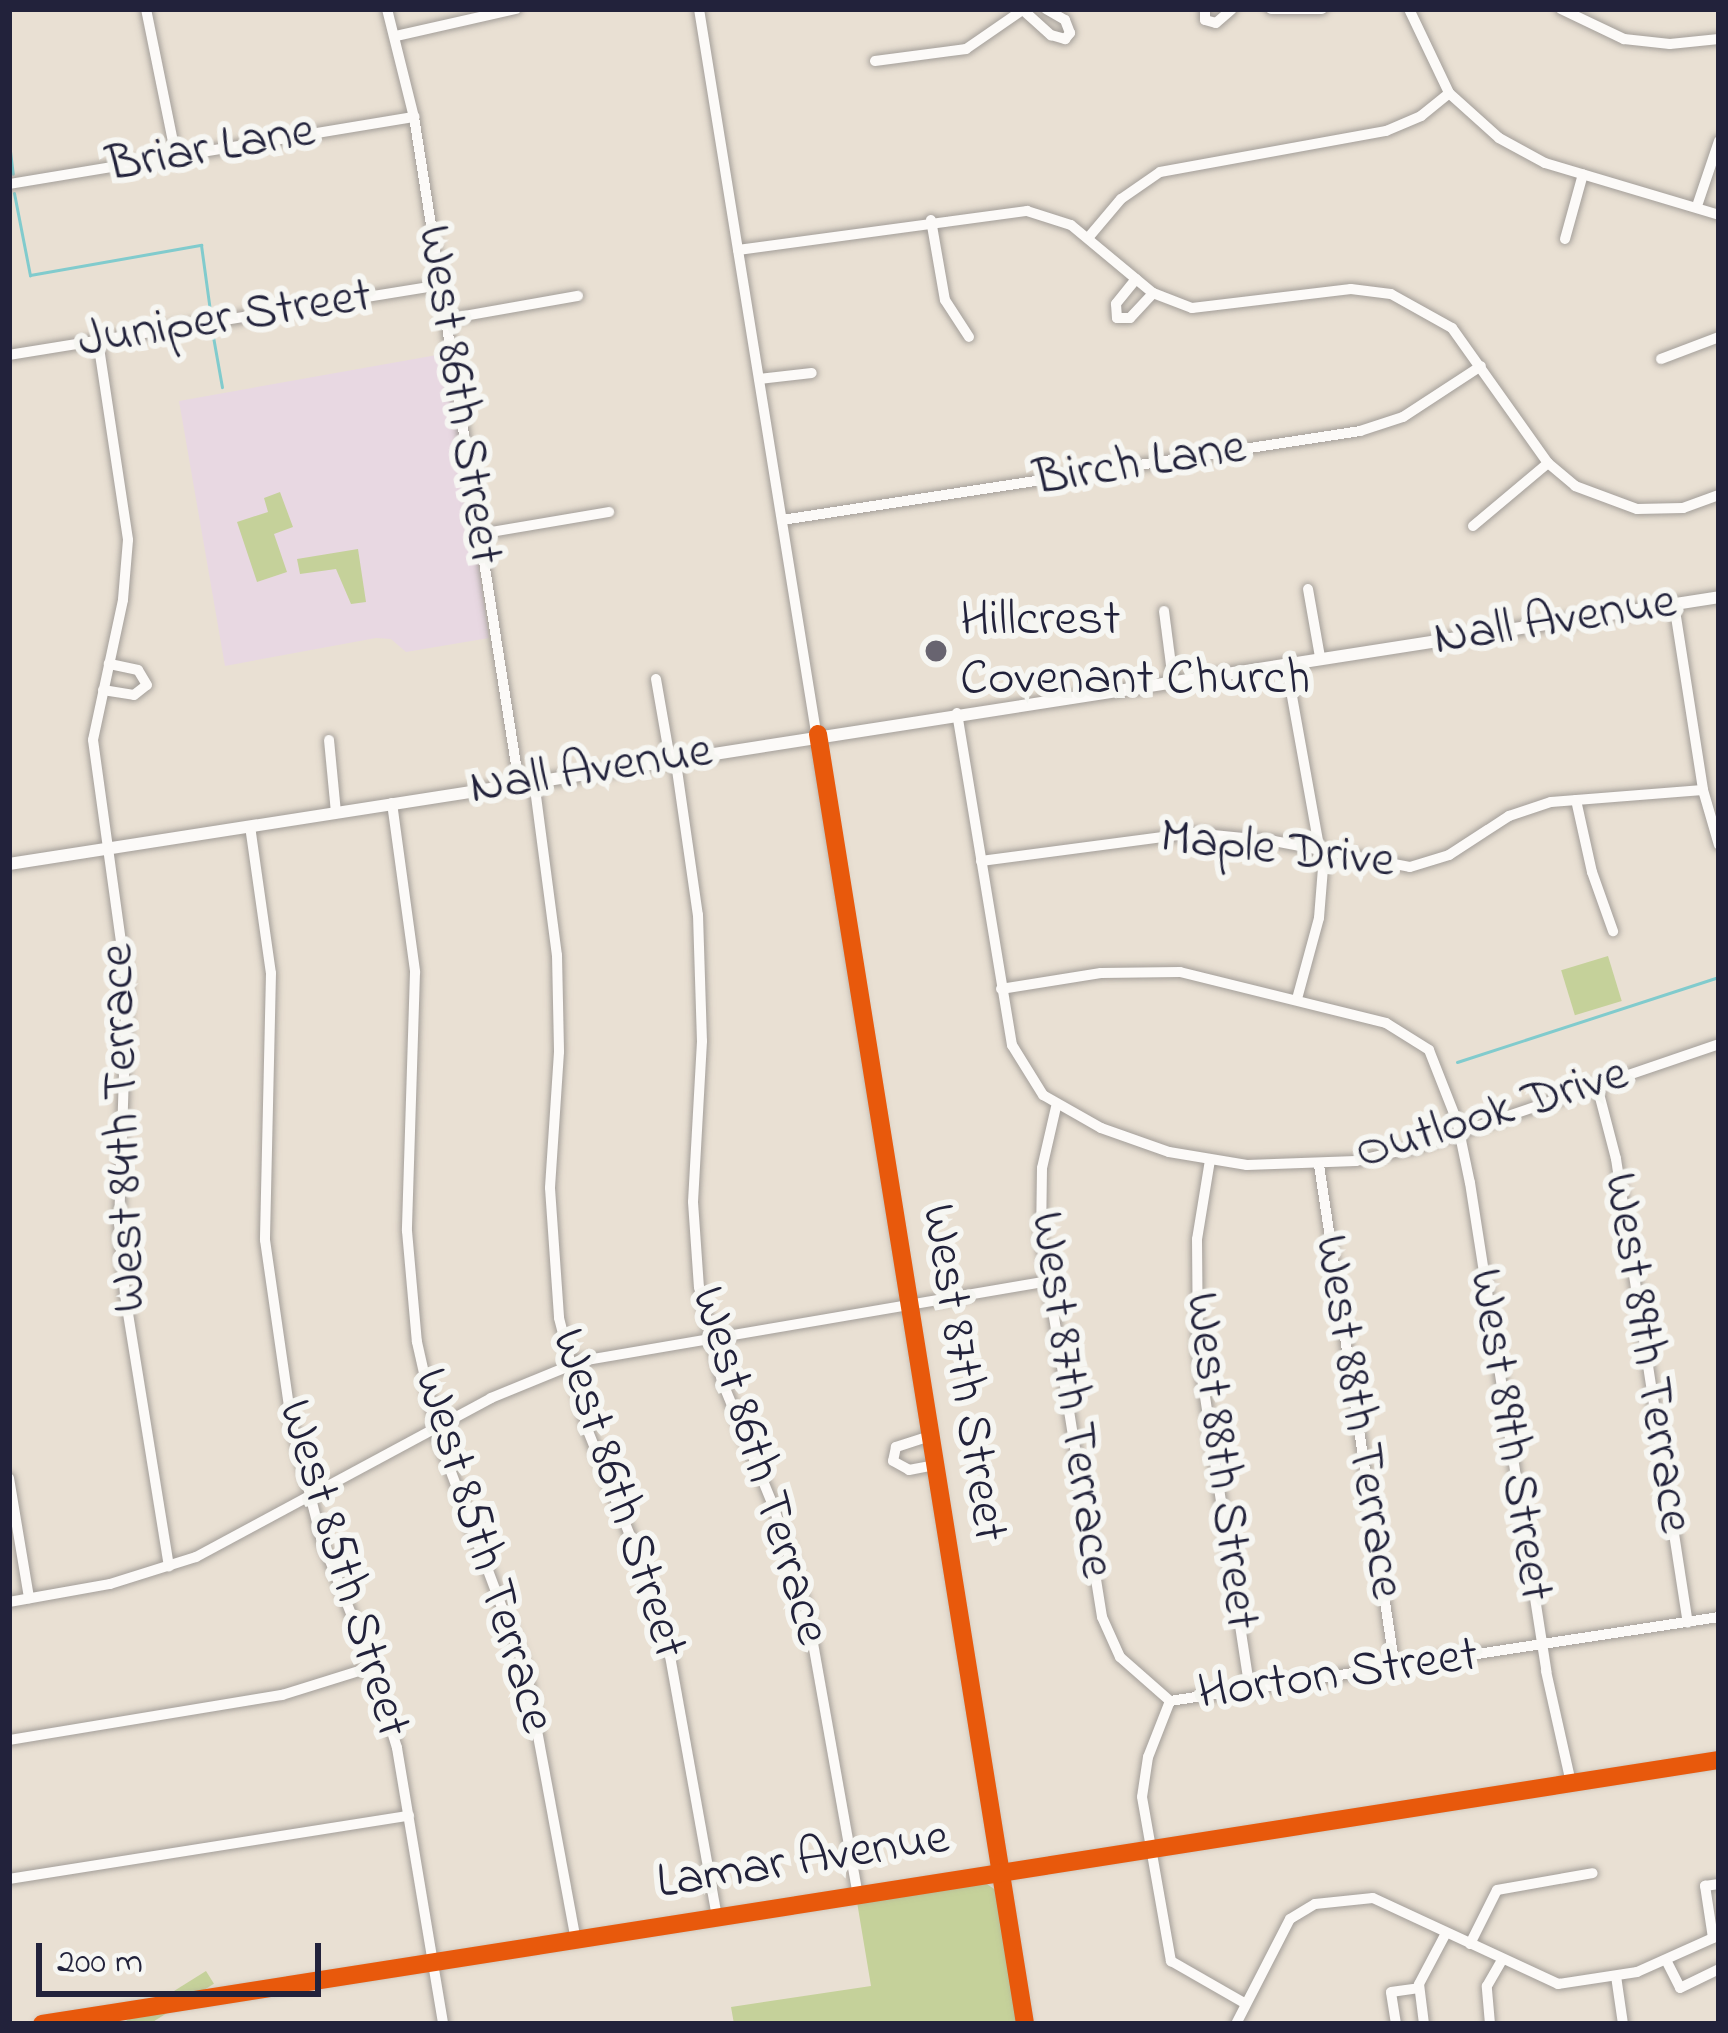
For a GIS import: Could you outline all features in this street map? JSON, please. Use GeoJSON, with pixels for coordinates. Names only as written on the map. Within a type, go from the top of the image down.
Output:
{"type":"FeatureCollection","features":[{"type":"Feature","properties":{"kind":"main road","name":"Nall Avenue"},"geometry":{"type":"LineString","coordinates":[[9,864],[818,734],[1719,597]]}},
{"type":"Feature","properties":{"kind":"street"},"geometry":{"type":"LineString","coordinates":[[146,9],[175,152]]}},
{"type":"Feature","properties":{"kind":"street","name":"West 86th Street"},"geometry":{"type":"LineString","coordinates":[[387,9],[414,117],[519,784]]}},
{"type":"Feature","properties":{"kind":"street"},"geometry":{"type":"LineString","coordinates":[[396,36],[516,9]]}},
{"type":"Feature","properties":{"kind":"street","name":"West 87th Street"},"geometry":{"type":"LineString","coordinates":[[699,9],[1025,2024]]}},
{"type":"Feature","properties":{"kind":"street"},"geometry":{"type":"LineString","coordinates":[[875,62],[966,50],[1023,10],[1051,35],[1065,39],[1070,34],[1065,20],[1046,9]]}},
{"type":"Feature","properties":{"kind":"street"},"geometry":{"type":"LineString","coordinates":[[1205,9],[1205,20],[1216,23],[1232,9]]}},
{"type":"Feature","properties":{"kind":"street"},"geometry":{"type":"LineString","coordinates":[[1270,9],[1322,9]]}},
{"type":"Feature","properties":{"kind":"street"},"geometry":{"type":"LineString","coordinates":[[1408,9],[1449,93],[1472,118],[1522,153],[1719,214]]}},
{"type":"Feature","properties":{"kind":"street"},"geometry":{"type":"LineString","coordinates":[[1561,9],[1624,39],[1670,44],[1719,39]]}},
{"type":"Feature","properties":{"kind":"street"},"geometry":{"type":"LineString","coordinates":[[1088,238],[1121,199],[1160,172],[1386,131],[1421,116],[1449,93]]}},
{"type":"Feature","properties":{"kind":"street","name":"Briar Lane"},"geometry":{"type":"LineString","coordinates":[[9,184],[175,152],[414,117]]}},
{"type":"Feature","properties":{"kind":"street"},"geometry":{"type":"LineString","coordinates":[[1697,206],[1719,141]]}},
{"type":"Feature","properties":{"kind":"street"},"geometry":{"type":"LineString","coordinates":[[1565,239],[1583,174]]}},
{"type":"Feature","properties":{"kind":"street"},"geometry":{"type":"LineString","coordinates":[[738,250],[932,220],[1027,211],[1057,218],[1088,238],[1153,293],[1210,309],[1335,290],[1391,294],[1452,328],[1548,463],[1595,497],[1637,509],[1683,508],[1719,495]]}},
{"type":"Feature","properties":{"kind":"street"},"geometry":{"type":"LineString","coordinates":[[932,220],[945,300],[969,337]]}},
{"type":"Feature","properties":{"kind":"street"},"geometry":{"type":"LineString","coordinates":[[1136,279],[1116,304],[1117,318],[1130,318],[1153,293]]}},
{"type":"Feature","properties":{"kind":"street","name":"Juniper Street"},"geometry":{"type":"LineString","coordinates":[[9,355],[442,285]]}},
{"type":"Feature","properties":{"kind":"street","name":"Juniper Street"},"geometry":{"type":"LineString","coordinates":[[447,319],[578,296]]}},
{"type":"Feature","properties":{"kind":"street"},"geometry":{"type":"LineString","coordinates":[[1661,359],[1719,337]]}},
{"type":"Feature","properties":{"kind":"street","name":"West 84th Terrace"},"geometry":{"type":"LineString","coordinates":[[98,341],[128,540],[93,756],[127,984],[121,1251],[169,1566]]}},
{"type":"Feature","properties":{"kind":"street","name":"Birch Lane"},"geometry":{"type":"LineString","coordinates":[[782,520],[1360,431],[1403,417],[1481,366]]}},
{"type":"Feature","properties":{"kind":"street"},"geometry":{"type":"LineString","coordinates":[[759,379],[812,373]]}},
{"type":"Feature","properties":{"kind":"street"},"geometry":{"type":"LineString","coordinates":[[1473,526],[1548,463]]}},
{"type":"Feature","properties":{"kind":"street"},"geometry":{"type":"LineString","coordinates":[[479,534],[609,512]]}},
{"type":"Feature","properties":{"kind":"street"},"geometry":{"type":"LineString","coordinates":[[1309,589],[1320,657]]}},
{"type":"Feature","properties":{"kind":"street"},"geometry":{"type":"LineString","coordinates":[[1674,604],[1703,790],[1719,844]]}},
{"type":"Feature","properties":{"kind":"street"},"geometry":{"type":"LineString","coordinates":[[1164,611],[1173,680]]}},
{"type":"Feature","properties":{"kind":"street"},"geometry":{"type":"LineString","coordinates":[[1286,663],[1320,850],[1319,918],[1298,999]]}},
{"type":"Feature","properties":{"kind":"street"},"geometry":{"type":"LineString","coordinates":[[103,689],[134,695],[147,685],[138,670],[109,664]]}},
{"type":"Feature","properties":{"kind":"street","name":"West 86th Terrace"},"geometry":{"type":"LineString","coordinates":[[656,679],[693,873],[703,988],[693,1202],[699,1287],[710,1336],[808,1616],[858,1895]]}},
{"type":"Feature","properties":{"kind":"street"},"geometry":{"type":"LineString","coordinates":[[957,713],[1001,989],[1022,1066],[1056,1106]]}},
{"type":"Feature","properties":{"kind":"street"},"geometry":{"type":"LineString","coordinates":[[329,740],[337,812]]}},
{"type":"Feature","properties":{"kind":"street","name":"West 86th Street"},"geometry":{"type":"LineString","coordinates":[[534,781],[557,955],[550,1235],[569,1366],[670,1656],[717,1918]]}},
{"type":"Feature","properties":{"kind":"street","name":"Maple Drive"},"geometry":{"type":"LineString","coordinates":[[981,861],[1175,834],[1234,836],[1398,867],[1427,864],[1509,817],[1576,800],[1703,790]]}},
{"type":"Feature","properties":{"kind":"street"},"geometry":{"type":"LineString","coordinates":[[1576,800],[1592,872],[1613,931]]}},
{"type":"Feature","properties":{"kind":"street","name":"West 85th Terrace"},"geometry":{"type":"LineString","coordinates":[[392,803],[415,972],[406,1190],[409,1276],[437,1427],[526,1671],[576,1940]]}},
{"type":"Feature","properties":{"kind":"street","name":"West 85th Street"},"geometry":{"type":"LineString","coordinates":[[250,826],[271,974],[263,1190],[266,1257],[309,1498],[373,1667],[397,1748],[443,2024]]}},
{"type":"Feature","properties":{"kind":"street","name":"West 89th Street"},"geometry":{"type":"LineString","coordinates":[[1001,989],[1155,970],[1213,977],[1406,1030],[1430,1050],[1460,1132],[1542,1646],[1571,1784]]}},
{"type":"Feature","properties":{"kind":"street","name":"Outlook Drive"},"geometry":{"type":"LineString","coordinates":[[1056,1106],[1140,1144],[1210,1160],[1319,1165],[1383,1156],[1719,1044]]}},
{"type":"Feature","properties":{"kind":"street","name":"West 89th Terrace"},"geometry":{"type":"LineString","coordinates":[[1597,1086],[1616,1159],[1688,1622]]}},
{"type":"Feature","properties":{"kind":"street","name":"West 87th Terrace"},"geometry":{"type":"LineString","coordinates":[[1056,1106],[1040,1195],[1048,1281],[1102,1617],[1120,1657],[1170,1701]]}},
{"type":"Feature","properties":{"kind":"street","name":"West 88th Street"},"geometry":{"type":"LineString","coordinates":[[1210,1160],[1196,1258],[1198,1351],[1250,1691]]}},
{"type":"Feature","properties":{"kind":"street","name":"West 88th Terrace"},"geometry":{"type":"LineString","coordinates":[[1319,1165],[1395,1668]]}},
{"type":"Feature","properties":{"kind":"street"},"geometry":{"type":"LineString","coordinates":[[9,1602],[169,1566],[309,1498],[437,1427],[569,1366],[710,1336],[1048,1281]]}},
{"type":"Feature","properties":{"kind":"street","name":"West 87th Street"},"geometry":{"type":"LineString","coordinates":[[930,1436],[896,1447],[893,1461],[909,1469],[934,1466]]}},
{"type":"Feature","properties":{"kind":"street"},"geometry":{"type":"LineString","coordinates":[[9,1478],[29,1598]]}},
{"type":"Feature","properties":{"kind":"street","name":"Horton Street"},"geometry":{"type":"LineString","coordinates":[[1170,1701],[1719,1617]]}},
{"type":"Feature","properties":{"kind":"street"},"geometry":{"type":"LineString","coordinates":[[9,1740],[263,1699],[373,1667]]}},
{"type":"Feature","properties":{"kind":"street"},"geometry":{"type":"LineString","coordinates":[[1170,1701],[1144,1775],[1144,1819],[1171,1961],[1181,1971],[1246,2004]]}},
{"type":"Feature","properties":{"kind":"street","name":"Lamar Avenue"},"geometry":{"type":"LineString","coordinates":[[42,2024],[1719,1760]]}},
{"type":"Feature","properties":{"kind":"street"},"geometry":{"type":"LineString","coordinates":[[9,1879],[410,1816]]}},
{"type":"Feature","properties":{"kind":"street"},"geometry":{"type":"LineString","coordinates":[[1470,1944],[1497,1890],[1593,1873]]}},
{"type":"Feature","properties":{"kind":"street"},"geometry":{"type":"LineString","coordinates":[[1236,2024],[1290,1919],[1306,1906],[1373,1898],[1558,1984],[1616,1976],[1666,1960],[1716,1932],[1705,1886],[1719,1884]]}},
{"type":"Feature","properties":{"kind":"street"},"geometry":{"type":"LineString","coordinates":[[1424,2024],[1419,1988],[1446,1933]]}},
{"type":"Feature","properties":{"kind":"street"},"geometry":{"type":"LineString","coordinates":[[1490,2024],[1487,1986],[1502,1960]]}},
{"type":"Feature","properties":{"kind":"street"},"geometry":{"type":"LineString","coordinates":[[1666,1960],[1680,1988],[1719,1969]]}},
{"type":"Feature","properties":{"kind":"street"},"geometry":{"type":"LineString","coordinates":[[1616,1976],[1623,2024]]}},
{"type":"Feature","properties":{"kind":"street"},"geometry":{"type":"LineString","coordinates":[[1396,2024],[1391,1992],[1419,1988]]}},
{"type":"Feature","properties":{"kind":"shaded area"},"geometry":{"type":"Polygon","coordinates":[[[448,353],[489,638],[406,652],[391,639],[376,638],[225,666],[179,401],[448,353]]]}},
{"type":"Feature","properties":{"kind":"green space"},"geometry":{"type":"Polygon","coordinates":[[[280,492],[293,527],[274,534],[287,572],[257,582],[237,522],[268,512],[264,498],[280,492]]]}},
{"type":"Feature","properties":{"kind":"green space"},"geometry":{"type":"Polygon","coordinates":[[[358,549],[366,602],[351,604],[336,569],[300,574],[297,559],[358,549]]]}},
{"type":"Feature","properties":{"kind":"green space"},"geometry":{"type":"Polygon","coordinates":[[[1608,956],[1622,1001],[1575,1015],[1561,970],[1608,956]]]}},
{"type":"Feature","properties":{"kind":"green space"},"geometry":{"type":"Polygon","coordinates":[[[984,1882],[997,1891],[1019,2024],[734,2024],[731,2007],[871,1986],[857,1902],[984,1882]]]}},
{"type":"Feature","properties":{"kind":"green space"},"geometry":{"type":"Polygon","coordinates":[[[206,1971],[214,1984],[149,2024],[121,2024],[206,1971]]]}},
{"type":"Feature","properties":{"kind":"waterway"},"geometry":{"type":"LineString","coordinates":[[9,143],[13,174]]}},
{"type":"Feature","properties":{"kind":"waterway"},"geometry":{"type":"LineString","coordinates":[[14,193],[30,275],[201,245],[210,311]]}},
{"type":"Feature","properties":{"kind":"waterway"},"geometry":{"type":"LineString","coordinates":[[212,331],[222,387]]}},
{"type":"Feature","properties":{"kind":"waterway"},"geometry":{"type":"LineString","coordinates":[[1457,1062],[1719,977]]}},
{"type":"Feature","properties":{"kind":"cycle path"},"geometry":{"type":"LineString","coordinates":[[818,734],[1025,2024]]}},
{"type":"Feature","properties":{"kind":"cycle path"},"geometry":{"type":"LineString","coordinates":[[42,2024],[1719,1760]]}},
{"type":"Feature","properties":{"kind":"place","name":"Hillcrest Covenant Church"},"geometry":{"type":"Point","coordinates":[936,651]}}]}
